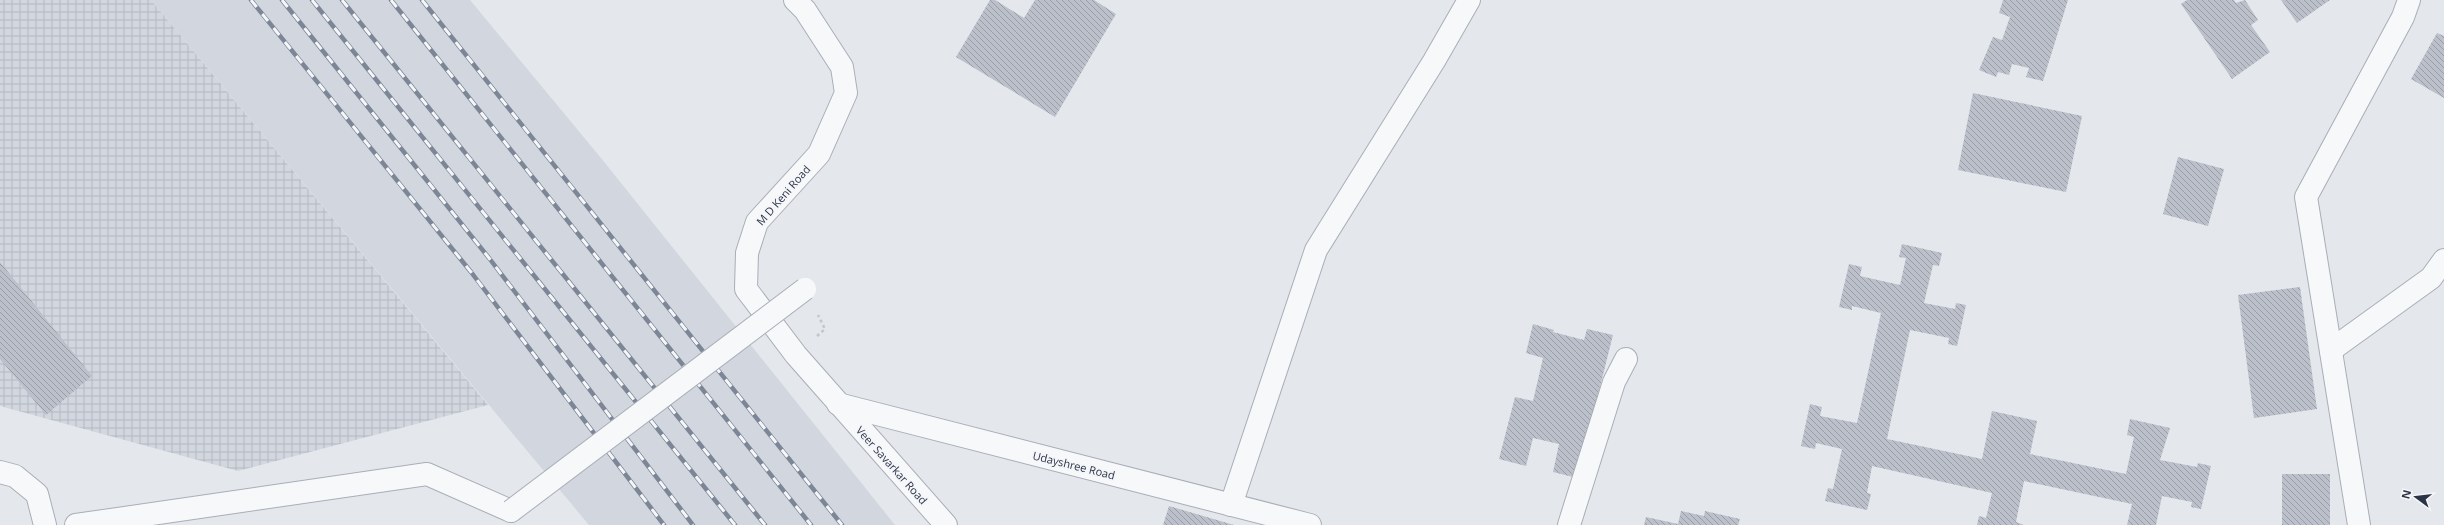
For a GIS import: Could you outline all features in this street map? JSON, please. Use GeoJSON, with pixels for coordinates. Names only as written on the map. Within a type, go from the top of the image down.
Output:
{"type":"FeatureCollection","features":[{"type":"Feature","properties":{"kind":"street","name":"M D Keni Road"},"geometry":{"type":"LineString","coordinates":[[796,0],[805,10],[842,67],[846,93],[819,154],[757,222],[747,253],[746,289],[796,355],[838,404]]}},
{"type":"Feature","properties":{"kind":"street"},"geometry":{"type":"LineString","coordinates":[[1231,505],[1316,250],[1434,61],[1469,0]]}},
{"type":"Feature","properties":{"kind":"street"},"geometry":{"type":"LineString","coordinates":[[2359,525],[2306,197],[2403,17],[2409,0]]}},
{"type":"Feature","properties":{"kind":"street"},"geometry":{"type":"LineString","coordinates":[[2331,350],[2431,278],[2444,260]]}},
{"type":"Feature","properties":{"kind":"street"},"geometry":{"type":"LineString","coordinates":[[76,525],[427,474],[511,511],[805,289]]}},
{"type":"Feature","properties":{"kind":"street"},"geometry":{"type":"LineString","coordinates":[[1569,525],[1614,382],[1626,359]]}},
{"type":"Feature","properties":{"kind":"street","name":"Udayshree Road"},"geometry":{"type":"LineString","coordinates":[[838,404],[1310,525]]}},
{"type":"Feature","properties":{"kind":"street","name":"Veer Savarkar Road"},"geometry":{"type":"LineString","coordinates":[[838,404],[946,525]]}},
{"type":"Feature","properties":{"kind":"street"},"geometry":{"type":"LineString","coordinates":[[0,472],[15,476],[37,494],[45,525]]}},
{"type":"Feature","properties":{"kind":"path"},"geometry":{"type":"LineString","coordinates":[[796,355],[824,329],[805,289]]}},
{"type":"Feature","properties":{"kind":"shaded area"},"geometry":{"type":"Polygon","coordinates":[[[0,0],[151,0],[488,405],[238,471],[0,406],[0,0]]]}},
{"type":"Feature","properties":{"kind":"shaded area"},"geometry":{"type":"Polygon","coordinates":[[[151,0],[470,0],[601,158],[895,525],[589,525],[151,0]]]}},
{"type":"Feature","properties":{"kind":"building"},"geometry":{"type":"Polygon","coordinates":[[[990,0],[995,0],[1024,18],[1035,0],[1094,0],[1116,14],[1055,117],[956,57],[990,0]]]}},
{"type":"Feature","properties":{"kind":"building"},"geometry":{"type":"Polygon","coordinates":[[[2003,0],[2068,0],[2043,81],[2026,77],[2029,68],[2012,64],[2009,75],[1998,72],[1996,77],[1979,70],[1993,37],[2002,40],[2010,17],[1999,13],[2003,0]]]}},
{"type":"Feature","properties":{"kind":"building"},"geometry":{"type":"Polygon","coordinates":[[[2187,0],[2234,0],[2236,3],[2245,0],[2258,20],[2251,25],[2270,52],[2232,79],[2181,4],[2187,0]]]}},
{"type":"Feature","properties":{"kind":"building"},"geometry":{"type":"Polygon","coordinates":[[[2281,0],[2330,0],[2297,23],[2281,0]]]}},
{"type":"Feature","properties":{"kind":"building"},"geometry":{"type":"Polygon","coordinates":[[[2437,33],[2444,36],[2444,98],[2411,79],[2437,33]]]}},
{"type":"Feature","properties":{"kind":"building"},"geometry":{"type":"Polygon","coordinates":[[[1973,93],[2082,116],[2066,192],[1958,170],[1973,93]]]}},
{"type":"Feature","properties":{"kind":"building"},"geometry":{"type":"Polygon","coordinates":[[[2178,157],[2224,169],[2208,226],[2163,214],[2178,157]]]}},
{"type":"Feature","properties":{"kind":"building"},"geometry":{"type":"Polygon","coordinates":[[[1902,244],[1942,253],[1939,266],[1933,265],[1924,303],[1955,309],[1956,303],[1966,305],[1957,346],[1948,344],[1949,338],[1910,330],[1887,439],[1982,459],[1992,411],[2037,421],[2030,454],[2126,474],[2134,437],[2127,435],[2130,419],[2170,428],[2160,460],[2197,467],[2198,463],[2211,466],[2201,509],[2191,507],[2192,502],[2162,496],[2156,525],[2127,525],[2132,504],[2024,481],[2016,522],[2024,525],[1977,525],[1979,516],[1986,518],[1992,493],[1872,466],[1867,493],[1871,494],[1867,510],[1825,501],[1828,488],[1833,489],[1842,449],[1816,443],[1815,449],[1801,446],[1810,404],[1822,407],[1820,416],[1857,423],[1881,313],[1852,306],[1852,310],[1839,307],[1849,264],[1862,267],[1860,276],[1900,285],[1906,258],[1899,257],[1902,244]]]}},
{"type":"Feature","properties":{"kind":"building"},"geometry":{"type":"Polygon","coordinates":[[[0,262],[92,376],[46,415],[0,359],[0,262]]]}},
{"type":"Feature","properties":{"kind":"building"},"geometry":{"type":"Polygon","coordinates":[[[2300,287],[2317,409],[2254,418],[2238,295],[2300,287]]]}},
{"type":"Feature","properties":{"kind":"building"},"geometry":{"type":"Polygon","coordinates":[[[1533,324],[1554,330],[1553,332],[1584,340],[1587,329],[1613,335],[1577,478],[1553,472],[1559,444],[1533,438],[1526,466],[1499,459],[1515,397],[1533,401],[1543,358],[1526,353],[1533,324]]]}},
{"type":"Feature","properties":{"kind":"building"},"geometry":{"type":"Polygon","coordinates":[[[2282,474],[2330,474],[2330,525],[2282,525],[2282,474]]]}},
{"type":"Feature","properties":{"kind":"building"},"geometry":{"type":"Polygon","coordinates":[[[1169,506],[1234,525],[1163,525],[1169,506]]]}},
{"type":"Feature","properties":{"kind":"building"},"geometry":{"type":"Polygon","coordinates":[[[1681,511],[1704,516],[1705,511],[1740,519],[1738,525],[1644,525],[1646,517],[1678,524],[1681,511]]]}},
{"type":"Feature","properties":{"kind":"railway"},"geometry":{"type":"LineString","coordinates":[[251,0],[471,272],[664,525]]}},
{"type":"Feature","properties":{"kind":"railway"},"geometry":{"type":"LineString","coordinates":[[282,0],[489,258],[693,525]]}},
{"type":"Feature","properties":{"kind":"railway"},"geometry":{"type":"LineString","coordinates":[[312,0],[735,525]]}},
{"type":"Feature","properties":{"kind":"railway"},"geometry":{"type":"LineString","coordinates":[[342,0],[765,525]]}},
{"type":"Feature","properties":{"kind":"railway"},"geometry":{"type":"LineString","coordinates":[[391,0],[811,525]]}},
{"type":"Feature","properties":{"kind":"railway"},"geometry":{"type":"LineString","coordinates":[[422,0],[842,525]]}}]}
